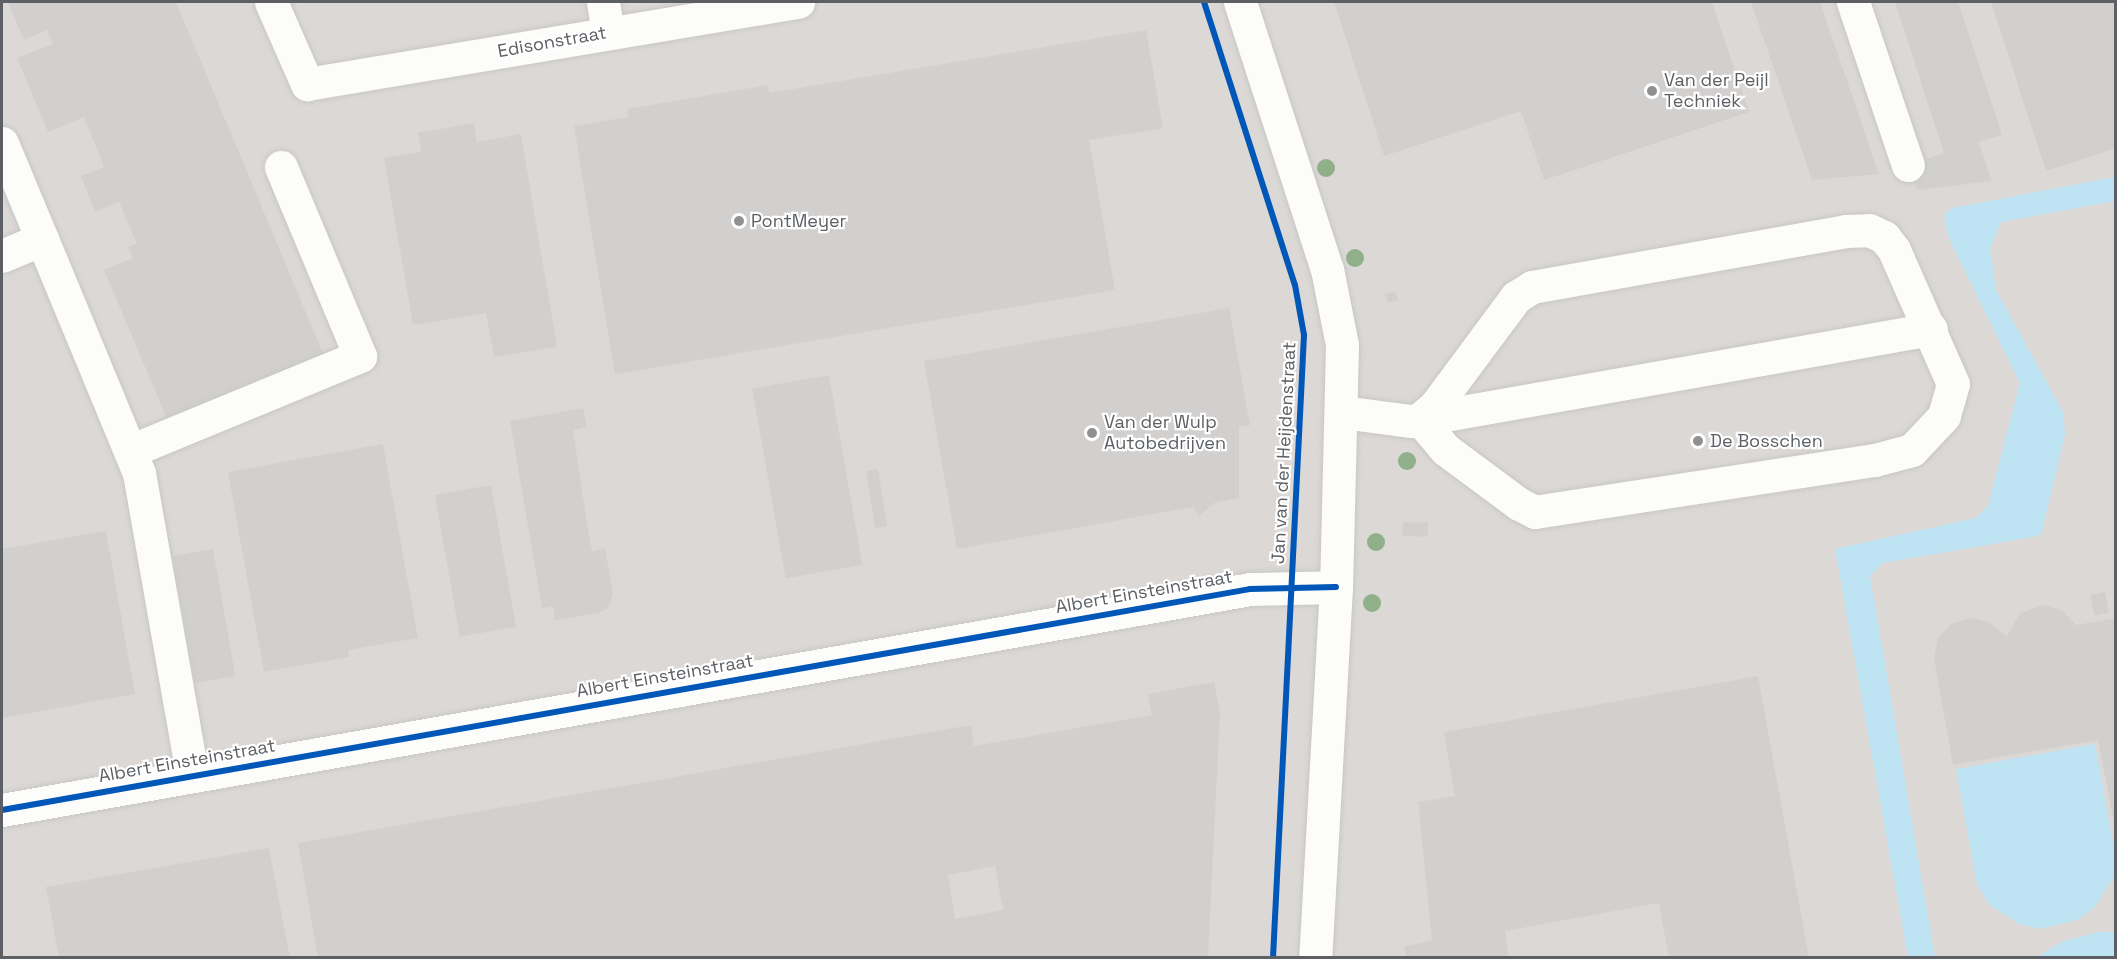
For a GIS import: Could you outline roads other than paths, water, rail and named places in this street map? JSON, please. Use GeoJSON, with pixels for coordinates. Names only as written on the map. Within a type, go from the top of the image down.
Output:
{"type":"FeatureCollection","features":[{"type":"Feature","properties":{"kind":"street","name":"Edisonstraat"},"geometry":{"type":"LineString","coordinates":[[271,2],[307,84],[605,17],[798,2]]}},
{"type":"Feature","properties":{"kind":"street"},"geometry":{"type":"LineString","coordinates":[[1240,2],[1329,280],[1342,345],[1336,587],[1316,957]]}},
{"type":"Feature","properties":{"kind":"street"},"geometry":{"type":"LineString","coordinates":[[1853,2],[1908,165]]}},
{"type":"Feature","properties":{"kind":"street"},"geometry":{"type":"LineString","coordinates":[[2,143],[139,473],[192,774]]}},
{"type":"Feature","properties":{"kind":"street"},"geometry":{"type":"LineString","coordinates":[[130,451],[360,356],[281,167]]}},
{"type":"Feature","properties":{"kind":"street"},"geometry":{"type":"LineString","coordinates":[[1869,230],[1889,242],[1931,329],[1953,384],[1944,416],[1912,450],[1874,460],[1535,512],[1519,504],[1445,449],[1420,419],[1435,406],[1516,297],[1532,287],[1845,231],[1869,230]]}},
{"type":"Feature","properties":{"kind":"street"},"geometry":{"type":"LineString","coordinates":[[2,256],[42,239]]}},
{"type":"Feature","properties":{"kind":"street"},"geometry":{"type":"LineString","coordinates":[[1342,412],[1420,419],[1931,329]]}},
{"type":"Feature","properties":{"kind":"street","name":"Albert Einsteinstraat"},"geometry":{"type":"LineString","coordinates":[[2,810],[192,774],[1250,589],[1336,587]]}},
{"type":"Feature","properties":{"kind":"water"},"geometry":{"type":"Polygon","coordinates":[[[2115,177],[2115,201],[2001,222],[1990,249],[1996,290],[2063,412],[2065,434],[2042,531],[2038,536],[1883,563],[1870,576],[1935,957],[1908,957],[1835,549],[1976,518],[1988,506],[2020,383],[1949,239],[1944,215],[1952,208],[2115,177]]]}},
{"type":"Feature","properties":{"kind":"water"},"geometry":{"type":"Polygon","coordinates":[[[2095,744],[2115,855],[2113,878],[2094,908],[2077,920],[2040,929],[2017,923],[1990,905],[1977,885],[1956,769],[2095,744]]]}},
{"type":"Feature","properties":{"kind":"water"},"geometry":{"type":"Polygon","coordinates":[[[2098,932],[2115,932],[2115,957],[2037,957],[2062,942],[2098,932]]]}},
{"type":"Feature","properties":{"kind":"place","name":"Van der Peijl Techniek"},"geometry":{"type":"Point","coordinates":[1652,91]}},
{"type":"Feature","properties":{"kind":"place","name":"PontMeyer"},"geometry":{"type":"Point","coordinates":[739,221]}},
{"type":"Feature","properties":{"kind":"place","name":"Van der Wulp Autobedrijven"},"geometry":{"type":"Point","coordinates":[1092,433]}},
{"type":"Feature","properties":{"kind":"place","name":"De Bosschen"},"geometry":{"type":"Point","coordinates":[1698,441]}}]}
